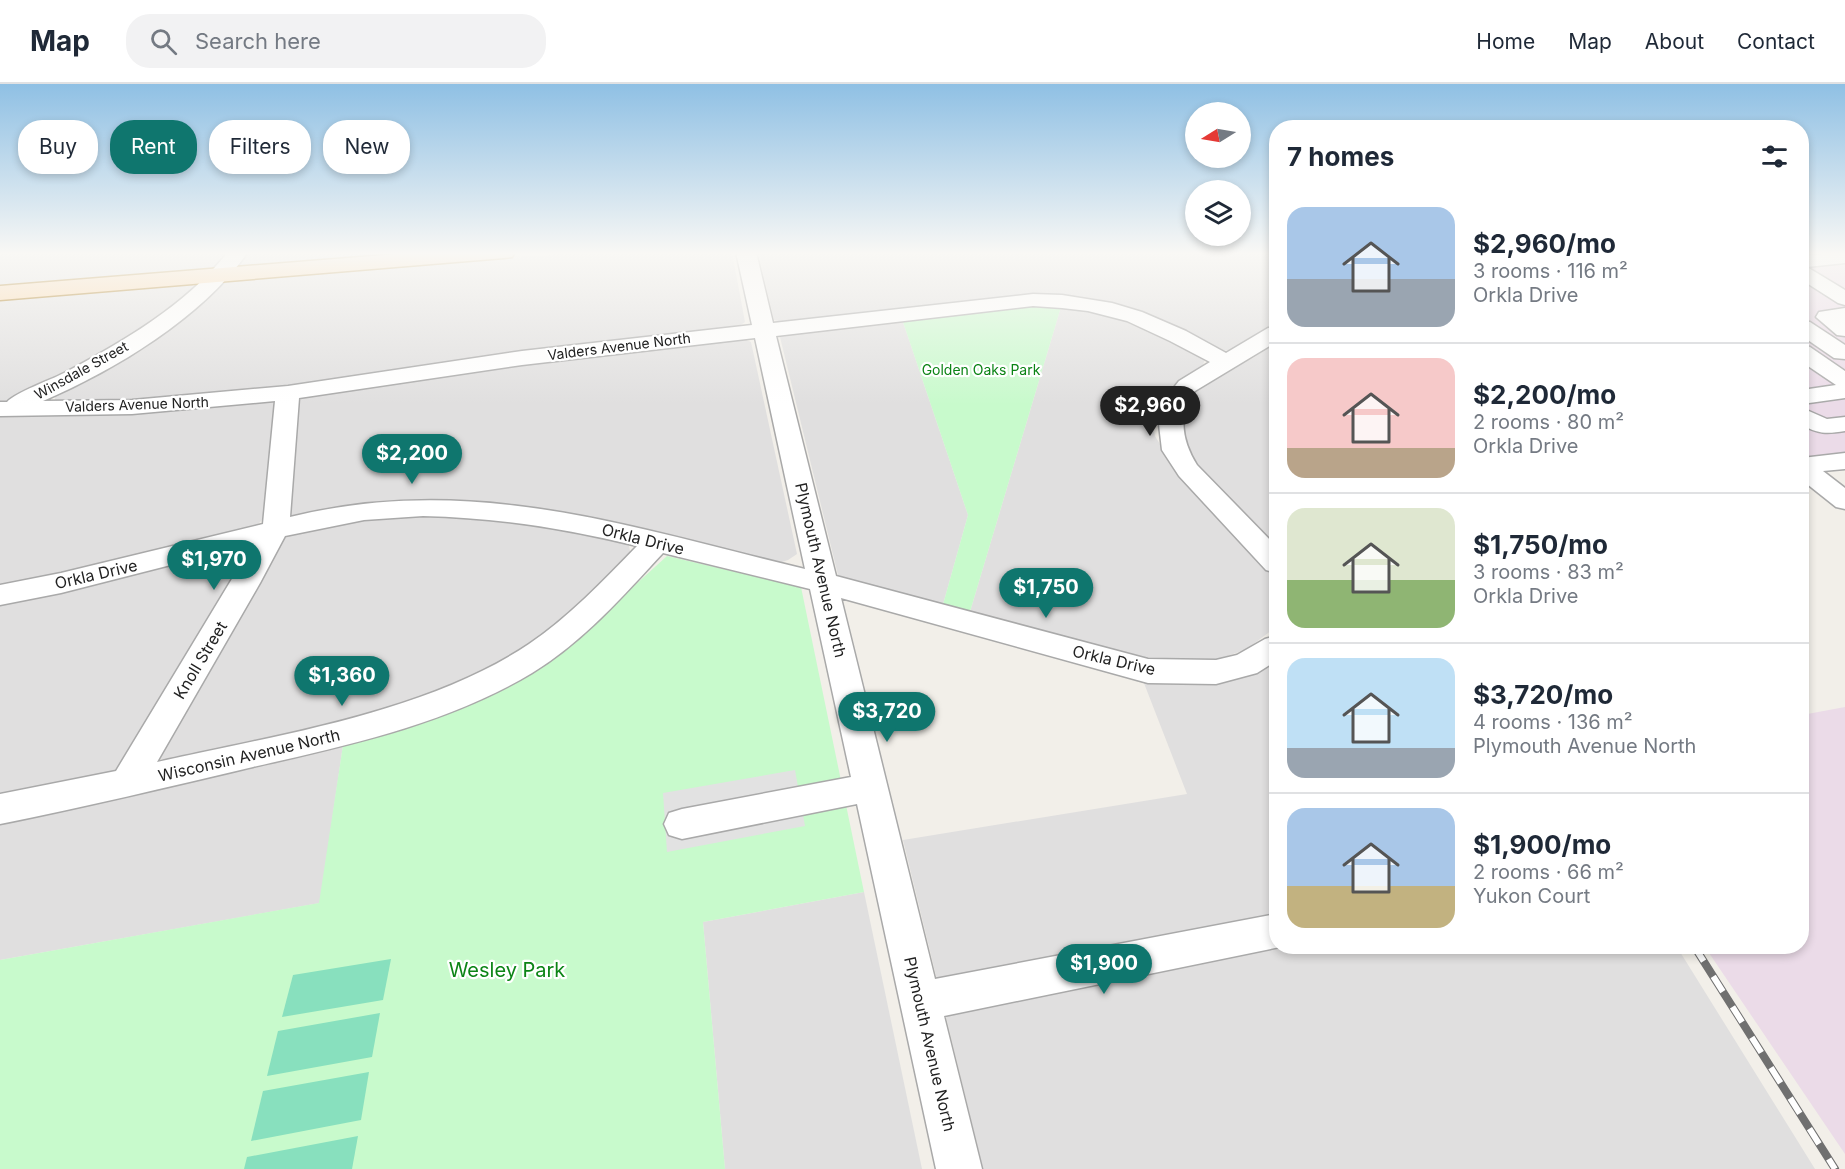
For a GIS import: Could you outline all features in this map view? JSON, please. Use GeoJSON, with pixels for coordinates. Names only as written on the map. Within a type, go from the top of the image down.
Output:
{"type":"FeatureCollection","features":[{"type":"Feature","properties":{"kind":"street","name":"Winsdale Street"},"geometry":{"type":"LineString","coordinates":[[2,409],[42,394],[116,351],[189,303]]}},
{"type":"Feature","properties":{"kind":"street","name":"Plymouth Avenue North"},"geometry":{"type":"LineString","coordinates":[[759,303],[959,1169]]}},
{"type":"Feature","properties":{"kind":"street","name":"Valders Avenue North"},"geometry":{"type":"LineString","coordinates":[[2,409],[132,407],[288,393],[456,367],[999,303]]}},
{"type":"Feature","properties":{"kind":"street","name":"Valders Avenue North"},"geometry":{"type":"LineString","coordinates":[[1081,303],[1145,319],[1226,362]]}},
{"type":"Feature","properties":{"kind":"street"},"geometry":{"type":"LineString","coordinates":[[1809,319],[1836,316],[1845,330]]}},
{"type":"Feature","properties":{"kind":"street"},"geometry":{"type":"LineString","coordinates":[[1809,332],[1845,356]]}},
{"type":"Feature","properties":{"kind":"street"},"geometry":{"type":"LineString","coordinates":[[1269,337],[1187,386],[1176,400],[1170,416],[1175,450],[1188,470],[1269,556]]}},
{"type":"Feature","properties":{"kind":"street"},"geometry":{"type":"LineString","coordinates":[[1809,357],[1845,381]]}},
{"type":"Feature","properties":{"kind":"street"},"geometry":{"type":"LineString","coordinates":[[1809,396],[1845,391]]}},
{"type":"Feature","properties":{"kind":"street","name":"Knoll Street"},"geometry":{"type":"LineString","coordinates":[[126,784],[246,583],[276,527],[288,393]]}},
{"type":"Feature","properties":{"kind":"street"},"geometry":{"type":"LineString","coordinates":[[1809,420],[1823,427],[1845,424]]}},
{"type":"Feature","properties":{"kind":"street"},"geometry":{"type":"LineString","coordinates":[[1809,466],[1845,461]]}},
{"type":"Feature","properties":{"kind":"street"},"geometry":{"type":"LineString","coordinates":[[1809,473],[1845,501]]}},
{"type":"Feature","properties":{"kind":"street","name":"Orkla Drive"},"geometry":{"type":"LineString","coordinates":[[0,595],[138,564],[276,527],[364,511],[423,507],[483,509],[533,514],[582,524],[824,583],[1148,671],[1216,672],[1246,665],[1269,651]]}},
{"type":"Feature","properties":{"kind":"street","name":"Wisconsin Avenue North"},"geometry":{"type":"LineString","coordinates":[[0,809],[126,784],[364,728],[434,706],[474,689],[523,663],[568,631],[656,543]]}},
{"type":"Feature","properties":{"kind":"street"},"geometry":{"type":"LineString","coordinates":[[682,825],[871,787]]}},
{"type":"Feature","properties":{"kind":"street"},"geometry":{"type":"LineString","coordinates":[[920,1001],[1269,933]]}},
{"type":"Feature","properties":{"kind":"shaded area"},"geometry":{"type":"Polygon","coordinates":[[[0,303],[179,303],[113,348],[18,400],[0,403],[0,303]]]}},
{"type":"Feature","properties":{"kind":"shaded area"},"geometry":{"type":"Polygon","coordinates":[[[191,303],[741,303],[745,322],[736,328],[447,362],[310,384],[144,402],[64,403],[55,400],[55,395],[191,303]]]}},
{"type":"Feature","properties":{"kind":"shaded area"},"geometry":{"type":"Polygon","coordinates":[[[770,303],[1269,303],[1269,328],[1261,335],[1232,350],[1221,351],[1101,303],[787,323],[774,320],[770,303]]]}},
{"type":"Feature","properties":{"kind":"shaded area"},"geometry":{"type":"Polygon","coordinates":[[[1809,303],[1840,303],[1845,306],[1845,454],[1816,458],[1809,456],[1809,303]]]}},
{"type":"Feature","properties":{"kind":"shaded area"},"geometry":{"type":"Polygon","coordinates":[[[1061,307],[1086,310],[1131,321],[1169,337],[1205,359],[1202,368],[1172,386],[1154,409],[1152,421],[1155,436],[1174,467],[1268,568],[1269,632],[1247,649],[1202,665],[1146,665],[969,615],[1061,307]]]}},
{"type":"Feature","properties":{"kind":"shaded area"},"geometry":{"type":"Polygon","coordinates":[[[902,319],[968,515],[942,608],[840,579],[780,337],[902,319]]]}},
{"type":"Feature","properties":{"kind":"shaded area"},"geometry":{"type":"Polygon","coordinates":[[[742,338],[751,342],[797,554],[788,560],[782,562],[547,510],[494,503],[431,501],[302,516],[287,512],[299,400],[308,396],[477,369],[742,338]]]}},
{"type":"Feature","properties":{"kind":"shaded area"},"geometry":{"type":"Polygon","coordinates":[[[1269,348],[1269,544],[1192,461],[1179,427],[1195,387],[1269,348]]]}},
{"type":"Feature","properties":{"kind":"shaded area"},"geometry":{"type":"Polygon","coordinates":[[[262,401],[272,402],[276,406],[268,514],[258,524],[244,530],[0,590],[0,416],[149,413],[262,401]]]}},
{"type":"Feature","properties":{"kind":"shaded area"},"geometry":{"type":"Polygon","coordinates":[[[406,515],[521,521],[624,543],[629,546],[631,556],[600,591],[501,666],[375,717],[169,763],[156,756],[286,533],[353,520],[406,515]]]}},
{"type":"Feature","properties":{"kind":"shaded area"},"geometry":{"type":"Polygon","coordinates":[[[240,547],[248,550],[249,559],[125,764],[112,772],[0,798],[0,602],[240,547]]]}},
{"type":"Feature","properties":{"kind":"shaded area"},"geometry":{"type":"Polygon","coordinates":[[[1269,666],[1269,954],[1681,954],[1815,1169],[983,1169],[903,840],[1187,794],[1142,678],[1181,684],[1211,683],[1269,666]]]}},
{"type":"Feature","properties":{"kind":"shaded area"},"geometry":{"type":"Polygon","coordinates":[[[1845,707],[1845,1154],[1710,954],[1809,954],[1809,714],[1845,707]]]}},
{"type":"Feature","properties":{"kind":"shaded area"},"geometry":{"type":"Polygon","coordinates":[[[343,745],[320,903],[0,960],[0,819],[343,745]]]}},
{"type":"Feature","properties":{"kind":"shaded area"},"geometry":{"type":"Polygon","coordinates":[[[795,770],[805,826],[667,852],[663,793],[795,770]]]}},
{"type":"Feature","properties":{"kind":"shaded area"},"geometry":{"type":"Polygon","coordinates":[[[864,892],[922,1169],[725,1169],[703,922],[864,892]]]}},
{"type":"Feature","properties":{"kind":"green space","name":"Golden Oaks Park"},"geometry":{"type":"Polygon","coordinates":[[[1038,306],[1061,307],[969,615],[942,608],[968,515],[902,319],[1038,306]]]}},
{"type":"Feature","properties":{"kind":"green space","name":"Wesley Park"},"geometry":{"type":"Polygon","coordinates":[[[667,556],[801,587],[864,892],[703,922],[725,1169],[0,1169],[0,960],[319,903],[343,745],[437,717],[612,606],[667,556]]]}},
{"type":"Feature","properties":{"kind":"green space"},"geometry":{"type":"Polygon","coordinates":[[[391,959],[383,1000],[282,1017],[293,975],[391,959]]]}},
{"type":"Feature","properties":{"kind":"green space"},"geometry":{"type":"Polygon","coordinates":[[[380,1013],[372,1057],[267,1076],[278,1031],[380,1013]]]}},
{"type":"Feature","properties":{"kind":"green space"},"geometry":{"type":"Polygon","coordinates":[[[369,1072],[361,1120],[251,1141],[263,1091],[369,1072]]]}},
{"type":"Feature","properties":{"kind":"green space"},"geometry":{"type":"Polygon","coordinates":[[[358,1136],[352,1169],[244,1169],[247,1157],[358,1136]]]}},
{"type":"Feature","properties":{"kind":"railway"},"geometry":{"type":"LineString","coordinates":[[1699,954],[1835,1169]]}}]}
